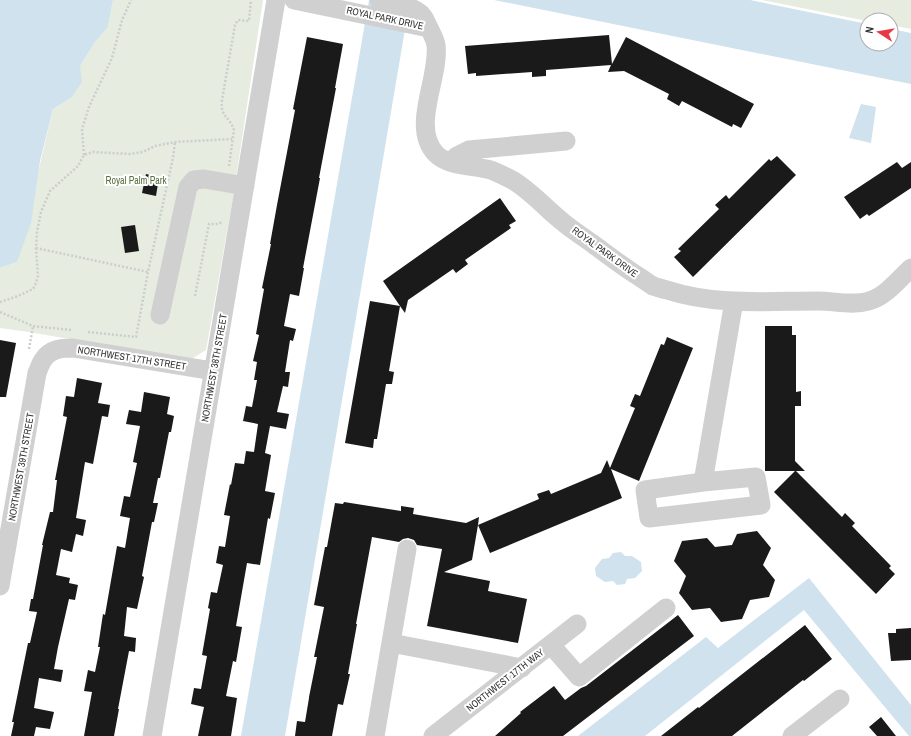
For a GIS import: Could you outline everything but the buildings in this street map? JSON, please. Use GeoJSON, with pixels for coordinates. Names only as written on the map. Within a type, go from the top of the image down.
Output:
{"type":"FeatureCollection","features":[{"type":"Feature","properties":{"kind":"street","name":"NORTHWEST 38TH STREET"},"geometry":{"type":"LineString","coordinates":[[152,736],[276,0]]}},
{"type":"Feature","properties":{"kind":"street","name":"ROYAL PARK DRIVE"},"geometry":{"type":"LineString","coordinates":[[294,0],[365,14],[408,15]]}},
{"type":"Feature","properties":{"kind":"street","name":"ROYAL PARK DRIVE"},"geometry":{"type":"LineString","coordinates":[[379,0],[429,28],[434,37],[436,54],[426,107],[425,134],[428,144],[435,153],[441,158],[450,162],[490,170],[511,179],[560,220],[621,265],[652,285],[680,294],[704,299],[734,301],[821,301],[854,304],[870,301],[882,295],[911,268]]}},
{"type":"Feature","properties":{"kind":"street"},"geometry":{"type":"LineString","coordinates":[[450,162],[457,156],[469,150],[566,141]]}},
{"type":"Feature","properties":{"kind":"street"},"geometry":{"type":"LineString","coordinates":[[160,315],[188,187],[194,180],[204,179],[245,186]]}},
{"type":"Feature","properties":{"kind":"street"},"geometry":{"type":"LineString","coordinates":[[703,482],[734,301]]}},
{"type":"Feature","properties":{"kind":"street","name":"NORTHWEST 17TH STREET"},"geometry":{"type":"LineString","coordinates":[[52,351],[62,348],[73,348],[214,371]]}},
{"type":"Feature","properties":{"kind":"street","name":"NORTHWEST 39TH STREET"},"geometry":{"type":"LineString","coordinates":[[0,586],[37,373],[43,359],[52,351]]}},
{"type":"Feature","properties":{"kind":"street"},"geometry":{"type":"LineString","coordinates":[[756,477],[761,505],[649,518],[646,490],[703,482],[756,477]]}},
{"type":"Feature","properties":{"kind":"street"},"geometry":{"type":"LineString","coordinates":[[375,736],[407,549]]}},
{"type":"Feature","properties":{"kind":"street"},"geometry":{"type":"LineString","coordinates":[[551,645],[579,677],[666,608]]}},
{"type":"Feature","properties":{"kind":"street","name":"NORTHWEST 17TH WAY"},"geometry":{"type":"LineString","coordinates":[[433,736],[577,624]]}},
{"type":"Feature","properties":{"kind":"street"},"geometry":{"type":"LineString","coordinates":[[391,640],[522,668]]}},
{"type":"Feature","properties":{"kind":"street"},"geometry":{"type":"LineString","coordinates":[[792,736],[840,699]]}},
{"type":"Feature","properties":{"kind":"path"},"geometry":{"type":"LineString","coordinates":[[0,302],[33,289],[36,284],[38,276],[36,254],[37,232],[41,212],[50,191],[78,166],[84,155],[82,129],[89,107],[112,58],[122,20],[131,0]]}},
{"type":"Feature","properties":{"kind":"path"},"geometry":{"type":"LineString","coordinates":[[235,25],[238,20],[249,21],[251,0]]}},
{"type":"Feature","properties":{"kind":"path"},"geometry":{"type":"LineString","coordinates":[[84,155],[93,152],[130,154],[143,152],[155,146],[175,142],[232,139]]}},
{"type":"Feature","properties":{"kind":"path"},"geometry":{"type":"LineString","coordinates":[[80,331],[136,337],[175,142]]}},
{"type":"Feature","properties":{"kind":"path"},"geometry":{"type":"LineString","coordinates":[[36,248],[148,272]]}},
{"type":"Feature","properties":{"kind":"path"},"geometry":{"type":"LineString","coordinates":[[0,312],[33,326],[73,330]]}},
{"type":"Feature","properties":{"kind":"green space","name":"Royal Palm Park"},"geometry":{"type":"Polygon","coordinates":[[[113,0],[263,0],[233,198],[206,350],[190,360],[0,328],[0,268],[17,262],[53,109],[71,98],[80,66],[95,42],[108,27],[113,0]]]}},
{"type":"Feature","properties":{"kind":"green space"},"geometry":{"type":"Polygon","coordinates":[[[762,0],[911,0],[911,29],[899,27],[899,12],[859,12],[859,19],[762,0]]]}},
{"type":"Feature","properties":{"kind":"water"},"geometry":{"type":"Polygon","coordinates":[[[0,0],[113,0],[108,27],[95,42],[80,66],[82,82],[71,98],[53,109],[40,161],[31,223],[17,262],[0,268],[0,0]]]}},
{"type":"Feature","properties":{"kind":"water"},"geometry":{"type":"Polygon","coordinates":[[[369,0],[410,0],[285,736],[241,736],[369,0]]]}},
{"type":"Feature","properties":{"kind":"water"},"geometry":{"type":"Polygon","coordinates":[[[494,0],[750,0],[859,22],[859,52],[899,52],[899,31],[911,33],[911,84],[494,0]]]}},
{"type":"Feature","properties":{"kind":"water"},"geometry":{"type":"Polygon","coordinates":[[[861,104],[876,107],[871,143],[849,138],[861,104]]]}},
{"type":"Feature","properties":{"kind":"water"},"geometry":{"type":"Polygon","coordinates":[[[621,552],[625,556],[632,556],[641,562],[642,571],[635,578],[627,579],[625,584],[617,585],[613,581],[605,582],[596,576],[595,568],[602,559],[609,558],[613,553],[621,552]]]}},
{"type":"Feature","properties":{"kind":"water"},"geometry":{"type":"Polygon","coordinates":[[[809,578],[911,705],[911,736],[909,736],[804,610],[645,736],[578,736],[706,637],[718,648],[809,578]]]}}]}
